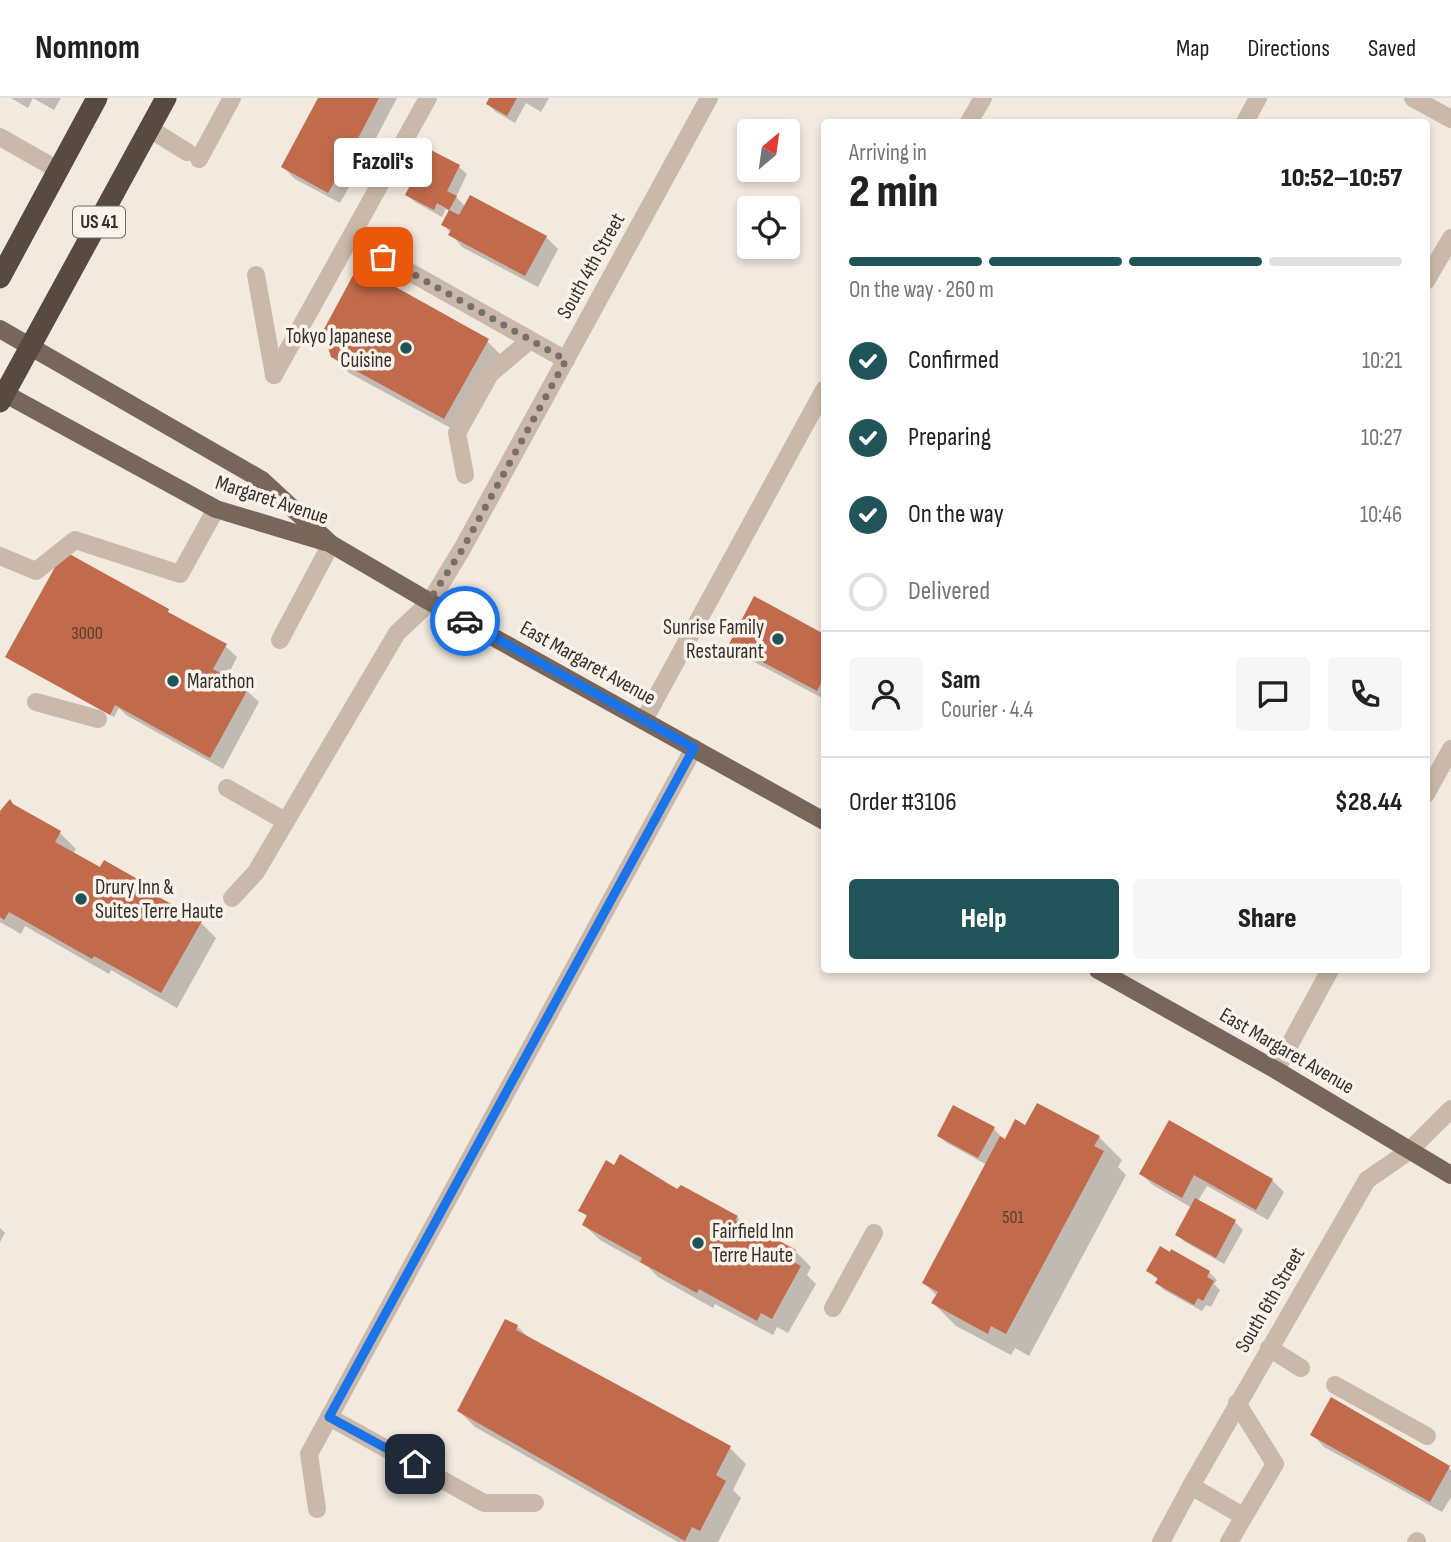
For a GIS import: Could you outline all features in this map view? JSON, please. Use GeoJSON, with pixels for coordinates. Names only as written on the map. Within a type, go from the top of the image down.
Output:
{"type":"FeatureCollection","features":[{"type":"Feature","properties":{"kind":"highway","name":"US 41"},"geometry":{"type":"LineString","coordinates":[[0,278],[97,98]]}},
{"type":"Feature","properties":{"kind":"highway","name":"US 41"},"geometry":{"type":"LineString","coordinates":[[2,395],[166,98]]}},
{"type":"Feature","properties":{"kind":"main road","name":"Margaret Avenue"},"geometry":{"type":"LineString","coordinates":[[0,329],[262,480],[331,544]]}},
{"type":"Feature","properties":{"kind":"main road","name":"Margaret Avenue"},"geometry":{"type":"LineString","coordinates":[[2,395],[216,509],[331,544]]}},
{"type":"Feature","properties":{"kind":"main road","name":"East Margaret Avenue"},"geometry":{"type":"LineString","coordinates":[[331,544],[821,819]]}},
{"type":"Feature","properties":{"kind":"main road","name":"East Margaret Avenue"},"geometry":{"type":"LineString","coordinates":[[1103,973],[1276,1070],[1451,1175]]}},
{"type":"Feature","properties":{"kind":"street"},"geometry":{"type":"LineString","coordinates":[[150,129],[193,155],[232,98]]}},
{"type":"Feature","properties":{"kind":"street"},"geometry":{"type":"LineString","coordinates":[[256,275],[274,375],[428,98]]}},
{"type":"Feature","properties":{"kind":"street","name":"South 4th Street"},"geometry":{"type":"LineString","coordinates":[[232,898],[256,872],[397,633],[429,601],[462,550],[709,98]]}},
{"type":"Feature","properties":{"kind":"street"},"geometry":{"type":"LineString","coordinates":[[971,119],[983,98]]}},
{"type":"Feature","properties":{"kind":"street"},"geometry":{"type":"LineString","coordinates":[[1247,119],[1258,98]]}},
{"type":"Feature","properties":{"kind":"street"},"geometry":{"type":"LineString","coordinates":[[1413,98],[1451,119]]}},
{"type":"Feature","properties":{"kind":"street"},"geometry":{"type":"LineString","coordinates":[[0,137],[58,170]]}},
{"type":"Feature","properties":{"kind":"street"},"geometry":{"type":"LineString","coordinates":[[1430,274],[1451,237]]}},
{"type":"Feature","properties":{"kind":"street"},"geometry":{"type":"LineString","coordinates":[[383,257],[566,360]]}},
{"type":"Feature","properties":{"kind":"street"},"geometry":{"type":"LineString","coordinates":[[466,475],[457,433],[489,374],[530,340]]}},
{"type":"Feature","properties":{"kind":"street"},"geometry":{"type":"LineString","coordinates":[[644,720],[821,396]]}},
{"type":"Feature","properties":{"kind":"street"},"geometry":{"type":"LineString","coordinates":[[0,556],[36,571],[75,540],[180,574],[216,509]]}},
{"type":"Feature","properties":{"kind":"street"},"geometry":{"type":"LineString","coordinates":[[280,640],[331,544]]}},
{"type":"Feature","properties":{"kind":"street"},"geometry":{"type":"LineString","coordinates":[[36,702],[98,719]]}},
{"type":"Feature","properties":{"kind":"street"},"geometry":{"type":"LineString","coordinates":[[317,1509],[309,1454],[694,748]]}},
{"type":"Feature","properties":{"kind":"street"},"geometry":{"type":"LineString","coordinates":[[1430,787],[1451,749]]}},
{"type":"Feature","properties":{"kind":"street"},"geometry":{"type":"LineString","coordinates":[[227,789],[285,821]]}},
{"type":"Feature","properties":{"kind":"street"},"geometry":{"type":"LineString","coordinates":[[1276,1070],[1329,973]]}},
{"type":"Feature","properties":{"kind":"street","name":"South 6th Street"},"geometry":{"type":"LineString","coordinates":[[1161,1542],[1237,1404],[1367,1180],[1409,1151],[1451,1109]]}},
{"type":"Feature","properties":{"kind":"street"},"geometry":{"type":"LineString","coordinates":[[833,1308],[874,1233]]}},
{"type":"Feature","properties":{"kind":"street"},"geometry":{"type":"LineString","coordinates":[[1269,1348],[1301,1368]]}},
{"type":"Feature","properties":{"kind":"street"},"geometry":{"type":"LineString","coordinates":[[1335,1385],[1427,1436]]}},
{"type":"Feature","properties":{"kind":"street"},"geometry":{"type":"LineString","coordinates":[[1229,1542],[1275,1464],[1237,1404]]}},
{"type":"Feature","properties":{"kind":"street"},"geometry":{"type":"LineString","coordinates":[[329,1417],[484,1503],[534,1503]]}},
{"type":"Feature","properties":{"kind":"street"},"geometry":{"type":"LineString","coordinates":[[1191,1486],[1243,1516]]}},
{"type":"Feature","properties":{"kind":"building"},"geometry":{"type":"Polygon","coordinates":[[[318,98],[379,98],[354,146],[360,149],[346,175],[340,172],[328,193],[281,167],[318,98]]]}},
{"type":"Feature","properties":{"kind":"building"},"geometry":{"type":"Polygon","coordinates":[[[489,98],[517,98],[507,116],[486,104],[489,98]]]}},
{"type":"Feature","properties":{"kind":"building"},"geometry":{"type":"Polygon","coordinates":[[[429,149],[460,165],[447,191],[457,196],[449,210],[437,203],[434,210],[405,195],[429,149]]]}},
{"type":"Feature","properties":{"kind":"building"},"geometry":{"type":"Polygon","coordinates":[[[470,195],[547,236],[525,276],[448,235],[451,230],[441,225],[449,210],[459,215],[470,195]]]}},
{"type":"Feature","properties":{"kind":"building","name":"Tokyo Japanese Cuisine"},"geometry":{"type":"Polygon","coordinates":[[[358,266],[489,339],[444,419],[331,357],[323,331],[358,266]]]}},
{"type":"Feature","properties":{"kind":"building"},"geometry":{"type":"Polygon","coordinates":[[[64,551],[227,644],[213,669],[248,689],[210,758],[115,705],[110,715],[5,657],[64,551]]]}},
{"type":"Feature","properties":{"kind":"building","name":"Sunrise Family Restaurant"},"geometry":{"type":"Polygon","coordinates":[[[754,596],[821,632],[821,683],[817,691],[729,644],[754,596]]]}},
{"type":"Feature","properties":{"kind":"building","name":"Drury Inn & Suites Terre Haute"},"geometry":{"type":"Polygon","coordinates":[[[10,799],[13,804],[61,831],[55,842],[100,867],[104,860],[141,881],[139,886],[202,921],[161,993],[94,956],[92,959],[9,912],[4,920],[0,917],[0,811],[10,799]]]}},
{"type":"Feature","properties":{"kind":"building"},"geometry":{"type":"Polygon","coordinates":[[[1037,1103],[1100,1136],[1094,1146],[1104,1151],[1006,1334],[991,1326],[988,1334],[931,1303],[938,1292],[922,1283],[1000,1136],[1005,1139],[1015,1119],[1025,1125],[1037,1103]]]}},
{"type":"Feature","properties":{"kind":"building"},"geometry":{"type":"Polygon","coordinates":[[[953,1105],[995,1127],[978,1158],[937,1136],[953,1105]]]}},
{"type":"Feature","properties":{"kind":"building"},"geometry":{"type":"Polygon","coordinates":[[[1169,1120],[1273,1179],[1256,1210],[1194,1175],[1182,1198],[1139,1174],[1169,1120]]]}},
{"type":"Feature","properties":{"kind":"building","name":"Fairfield Inn Terre Haute"},"geometry":{"type":"Polygon","coordinates":[[[620,1154],[677,1189],[681,1185],[738,1216],[735,1220],[796,1250],[790,1260],[801,1266],[772,1319],[761,1313],[757,1321],[699,1289],[697,1293],[640,1262],[642,1258],[582,1225],[587,1215],[578,1211],[606,1160],[614,1165],[620,1154]]]}},
{"type":"Feature","properties":{"kind":"building"},"geometry":{"type":"Polygon","coordinates":[[[1195,1198],[1236,1220],[1216,1258],[1175,1235],[1195,1198]]]}},
{"type":"Feature","properties":{"kind":"building"},"geometry":{"type":"Polygon","coordinates":[[[1160,1246],[1170,1252],[1171,1249],[1210,1271],[1207,1277],[1214,1281],[1203,1301],[1198,1298],[1194,1305],[1155,1283],[1158,1278],[1146,1271],[1160,1246]]]}},
{"type":"Feature","properties":{"kind":"building"},"geometry":{"type":"Polygon","coordinates":[[[505,1319],[518,1325],[516,1330],[731,1446],[716,1475],[726,1481],[700,1531],[692,1527],[685,1541],[457,1411],[505,1319]]]}},
{"type":"Feature","properties":{"kind":"building"},"geometry":{"type":"Polygon","coordinates":[[[1331,1397],[1450,1466],[1430,1502],[1310,1435],[1331,1397]]]}},
{"type":"Feature","properties":{"kind":"way so far"},"geometry":{"type":"LineString","coordinates":[[383,257],[566,360],[462,550],[429,601],[465,621]]}},
{"type":"Feature","properties":{"kind":"place","name":"Fazoli's"},"geometry":{"type":"Point","coordinates":[383,257]}},
{"type":"Feature","properties":{"kind":"place","name":"Tokyo Japanese Cuisine"},"geometry":{"type":"Point","coordinates":[406,348]}},
{"type":"Feature","properties":{"kind":"place","name":"Sunrise Family Restaurant"},"geometry":{"type":"Point","coordinates":[778,639]}},
{"type":"Feature","properties":{"kind":"place","name":"Marathon"},"geometry":{"type":"Point","coordinates":[173,681]}},
{"type":"Feature","properties":{"kind":"place","name":"Drury Inn & Suites Terre Haute"},"geometry":{"type":"Point","coordinates":[81,899]}},
{"type":"Feature","properties":{"kind":"place","name":"Fairfield Inn Terre Haute"},"geometry":{"type":"Point","coordinates":[698,1243]}},
{"type":"Feature","properties":{"kind":"route"},"geometry":{"type":"LineString","coordinates":[[415,1464],[329,1417],[694,748],[465,621]]}}]}
